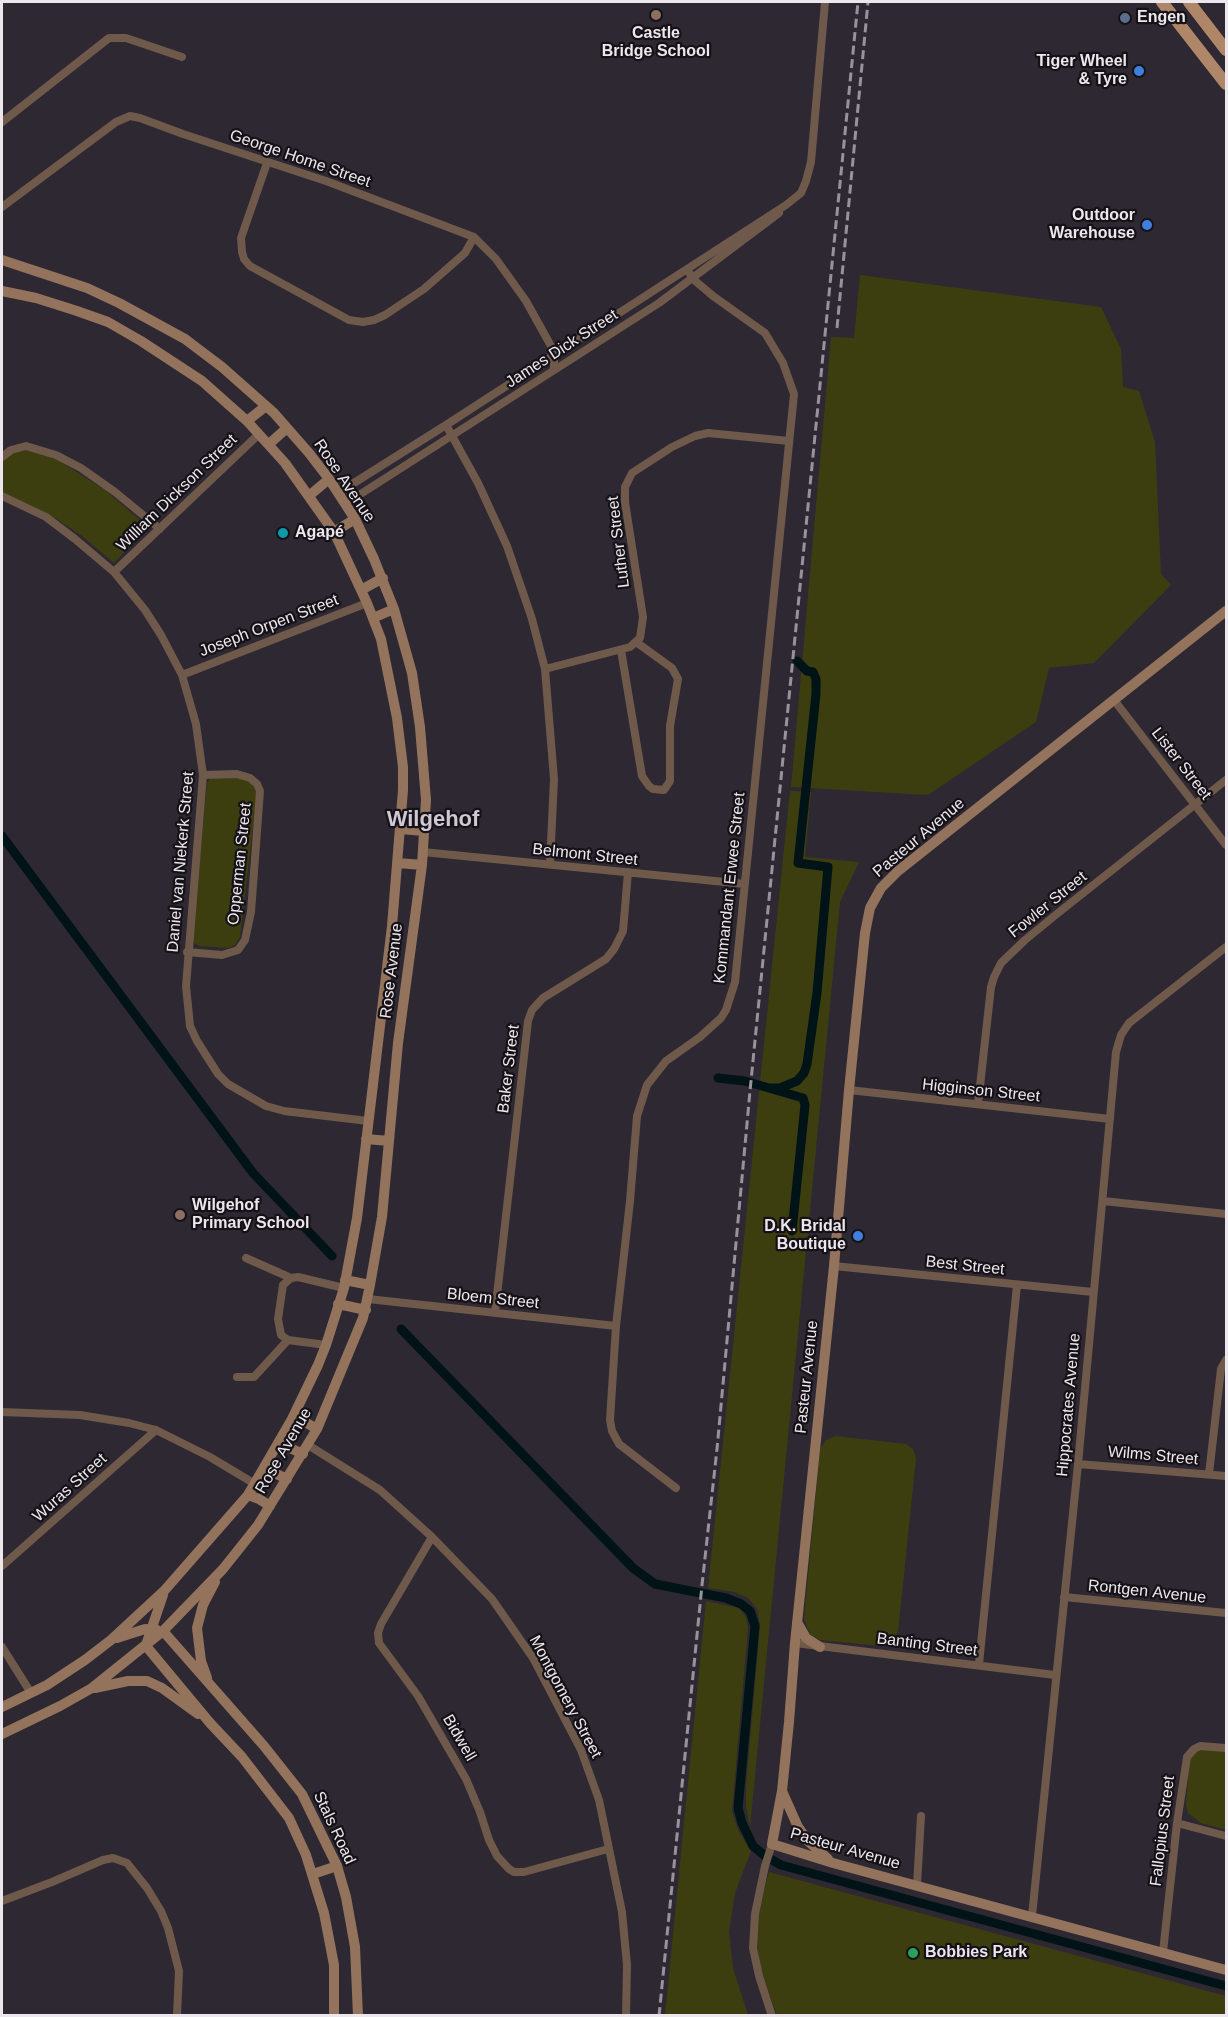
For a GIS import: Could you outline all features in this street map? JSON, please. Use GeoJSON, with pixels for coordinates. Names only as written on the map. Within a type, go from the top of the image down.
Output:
{"type":"FeatureCollection","features":[{"type":"Feature","properties":{"kind":"main road"},"geometry":{"type":"LineString","coordinates":[[1162,2],[1227,84]]}},
{"type":"Feature","properties":{"kind":"main road"},"geometry":{"type":"LineString","coordinates":[[1189,2],[1227,50]]}},
{"type":"Feature","properties":{"kind":"street","name":"James Dick Street"},"geometry":{"type":"LineString","coordinates":[[338,493],[786,205],[801,193],[809,171],[825,2]]}},
{"type":"Feature","properties":{"kind":"street"},"geometry":{"type":"LineString","coordinates":[[2,122],[109,38],[126,38],[182,57]]}},
{"type":"Feature","properties":{"kind":"street","name":"George Home Street"},"geometry":{"type":"LineString","coordinates":[[2,207],[116,122],[130,116],[326,181],[474,237],[496,259],[526,301],[554,354]]}},
{"type":"Feature","properties":{"kind":"street"},"geometry":{"type":"LineString","coordinates":[[267,163],[241,238],[244,259],[261,272],[349,320],[363,322],[380,318],[424,290],[465,254],[474,237]]}},
{"type":"Feature","properties":{"kind":"street","name":"James Dick Street"},"geometry":{"type":"LineString","coordinates":[[345,504],[659,303],[776,217],[786,205]]}},
{"type":"Feature","properties":{"kind":"street","name":"Rose Avenue"},"geometry":{"type":"LineString","coordinates":[[2,260],[87,288],[185,339],[222,367],[266,406],[329,479],[355,519],[383,578],[394,609],[412,672],[420,727],[426,800],[422,865],[411,934],[391,1108],[382,1217],[367,1304],[347,1359],[317,1429],[258,1525],[223,1569],[163,1631],[92,1688],[2,1734]]}},
{"type":"Feature","properties":{"kind":"street","name":"Kommandant Erwee Street"},"geometry":{"type":"LineString","coordinates":[[676,1488],[629,1453],[619,1444],[612,1431],[611,1407],[616,1326],[637,1116],[647,1085],[666,1061],[700,1037],[721,1018],[735,982],[794,394],[783,363],[773,344],[759,327],[713,296],[693,279],[687,269]]}},
{"type":"Feature","properties":{"kind":"street","name":"Rose Avenue"},"geometry":{"type":"LineString","coordinates":[[2,291],[36,297],[108,322],[172,360],[202,381],[269,444],[310,495],[334,532],[367,603],[381,639],[398,718],[403,767],[392,926],[357,1218],[344,1284],[326,1345],[292,1419],[248,1495],[164,1592],[111,1640],[85,1660],[31,1693],[2,1707]]}},
{"type":"Feature","properties":{"kind":"street"},"geometry":{"type":"LineString","coordinates":[[554,354],[554,369]]}},
{"type":"Feature","properties":{"kind":"street"},"geometry":{"type":"LineString","coordinates":[[247,421],[266,406]]}},
{"type":"Feature","properties":{"kind":"street"},"geometry":{"type":"LineString","coordinates":[[446,425],[478,483],[507,546],[532,619],[545,669],[554,779],[550,864]]}},
{"type":"Feature","properties":{"kind":"street"},"geometry":{"type":"LineString","coordinates":[[269,444],[287,428]]}},
{"type":"Feature","properties":{"kind":"street","name":"William Dickson Street"},"geometry":{"type":"LineString","coordinates":[[114,572],[259,434]]}},
{"type":"Feature","properties":{"kind":"street","name":"Luther Street"},"geometry":{"type":"LineString","coordinates":[[636,642],[642,632],[643,617],[625,502],[625,487],[632,473],[672,447],[695,436],[738,435],[789,441]]}},
{"type":"Feature","properties":{"kind":"street"},"geometry":{"type":"LineString","coordinates":[[2,457],[11,450],[26,446],[56,455],[81,468],[115,492],[160,530]]}},
{"type":"Feature","properties":{"kind":"street"},"geometry":{"type":"LineString","coordinates":[[310,495],[329,479]]}},
{"type":"Feature","properties":{"kind":"street","name":"Daniel van Niekerk Street"},"geometry":{"type":"LineString","coordinates":[[2,496],[46,517],[114,572],[145,610],[182,675],[196,724],[203,775],[186,986],[190,1026],[205,1055],[228,1084],[266,1106],[284,1111],[368,1121]]}},
{"type":"Feature","properties":{"kind":"street"},"geometry":{"type":"LineString","coordinates":[[334,532],[355,519]]}},
{"type":"Feature","properties":{"kind":"street"},"geometry":{"type":"LineString","coordinates":[[361,590],[383,578]]}},
{"type":"Feature","properties":{"kind":"street","name":"Joseph Orpen Street"},"geometry":{"type":"LineString","coordinates":[[182,675],[367,603]]}},
{"type":"Feature","properties":{"kind":"street"},"geometry":{"type":"LineString","coordinates":[[373,618],[394,609]]}},
{"type":"Feature","properties":{"kind":"street","name":"Pasteur Avenue"},"geometry":{"type":"LineString","coordinates":[[1227,611],[898,872],[875,896],[867,919],[782,1791],[771,1846],[1227,1970]]}},
{"type":"Feature","properties":{"kind":"street"},"geometry":{"type":"LineString","coordinates":[[545,669],[621,650],[636,642],[672,668],[678,679],[670,726],[670,781],[664,790],[649,786],[642,776],[621,650]]}},
{"type":"Feature","properties":{"kind":"street","name":"Lister Street"},"geometry":{"type":"LineString","coordinates":[[1114,700],[1227,845]]}},
{"type":"Feature","properties":{"kind":"street","name":"Opperman Street"},"geometry":{"type":"LineString","coordinates":[[187,952],[222,955],[238,950],[248,930],[252,901],[260,791],[257,784],[250,778],[237,774],[203,775]]}},
{"type":"Feature","properties":{"kind":"street","name":"Fowler Street"},"geometry":{"type":"LineString","coordinates":[[978,1104],[991,987],[1001,963],[1024,940],[1227,780]]}},
{"type":"Feature","properties":{"kind":"street"},"geometry":{"type":"LineString","coordinates":[[400,829],[424,831]]}},
{"type":"Feature","properties":{"kind":"street","name":"Belmont Street"},"geometry":{"type":"LineString","coordinates":[[423,852],[745,884]]}},
{"type":"Feature","properties":{"kind":"street"},"geometry":{"type":"LineString","coordinates":[[398,863],[422,865]]}},
{"type":"Feature","properties":{"kind":"street","name":"Baker Street"},"geometry":{"type":"LineString","coordinates":[[495,1313],[528,1021],[532,1010],[543,998],[606,959],[614,949],[623,931],[628,872]]}},
{"type":"Feature","properties":{"kind":"street","name":"Hippocrates Avenue"},"geometry":{"type":"LineString","coordinates":[[1032,1916],[1078,1464],[1116,1052],[1121,1035],[1129,1023],[1227,947]]}},
{"type":"Feature","properties":{"kind":"street","name":"Higginson Street"},"geometry":{"type":"LineString","coordinates":[[849,1090],[1110,1119]]}},
{"type":"Feature","properties":{"kind":"street"},"geometry":{"type":"LineString","coordinates":[[369,1106],[391,1108]]}},
{"type":"Feature","properties":{"kind":"street"},"geometry":{"type":"LineString","coordinates":[[366,1139],[389,1141]]}},
{"type":"Feature","properties":{"kind":"street"},"geometry":{"type":"LineString","coordinates":[[1103,1201],[1227,1215]]}},
{"type":"Feature","properties":{"kind":"street"},"geometry":{"type":"LineString","coordinates":[[246,1257],[291,1278]]}},
{"type":"Feature","properties":{"kind":"street","name":"Best Street"},"geometry":{"type":"LineString","coordinates":[[834,1266],[1093,1292]]}},
{"type":"Feature","properties":{"kind":"street"},"geometry":{"type":"LineString","coordinates":[[326,1345],[288,1340],[281,1335],[278,1319],[283,1285],[291,1278],[298,1277],[344,1284],[370,1285]]}},
{"type":"Feature","properties":{"kind":"street"},"geometry":{"type":"LineString","coordinates":[[979,1664],[1017,1285]]}},
{"type":"Feature","properties":{"kind":"street"},"geometry":{"type":"LineString","coordinates":[[339,1304],[367,1304]]}},
{"type":"Feature","properties":{"kind":"street","name":"Bloem Street"},"geometry":{"type":"LineString","coordinates":[[367,1304],[495,1313],[616,1326]]}},
{"type":"Feature","properties":{"kind":"street"},"geometry":{"type":"LineString","coordinates":[[237,1377],[254,1377],[288,1340]]}},
{"type":"Feature","properties":{"kind":"street"},"geometry":{"type":"LineString","coordinates":[[1209,1474],[1221,1369],[1227,1360]]}},
{"type":"Feature","properties":{"kind":"street"},"geometry":{"type":"LineString","coordinates":[[2,1412],[80,1415],[156,1430],[210,1456],[255,1484]]}},
{"type":"Feature","properties":{"kind":"street"},"geometry":{"type":"LineString","coordinates":[[292,1419],[305,1422],[317,1429]]}},
{"type":"Feature","properties":{"kind":"street","name":"Wuras Street"},"geometry":{"type":"LineString","coordinates":[[2,1566],[156,1430]]}},
{"type":"Feature","properties":{"kind":"street"},"geometry":{"type":"LineString","coordinates":[[279,1443],[305,1450]]}},
{"type":"Feature","properties":{"kind":"street","name":"Montgomery Street"},"geometry":{"type":"LineString","coordinates":[[305,1450],[380,1490],[432,1537],[492,1599],[533,1658],[581,1750],[599,1800],[622,1912],[627,1965],[626,2016]]}},
{"type":"Feature","properties":{"kind":"street","name":"Wilms Street"},"geometry":{"type":"LineString","coordinates":[[1078,1464],[1227,1476]]}},
{"type":"Feature","properties":{"kind":"street"},"geometry":{"type":"LineString","coordinates":[[264,1468],[287,1479]]}},
{"type":"Feature","properties":{"kind":"street"},"geometry":{"type":"LineString","coordinates":[[248,1495],[270,1506]]}},
{"type":"Feature","properties":{"kind":"street","name":"Bidwell"},"geometry":{"type":"LineString","coordinates":[[432,1537],[381,1624],[378,1633],[379,1643],[418,1695],[466,1779],[497,1856],[514,1872],[524,1872],[609,1848]]}},
{"type":"Feature","properties":{"kind":"street"},"geometry":{"type":"LineString","coordinates":[[210,1685],[201,1661],[197,1628],[202,1605],[223,1569]]}},
{"type":"Feature","properties":{"kind":"street"},"geometry":{"type":"LineString","coordinates":[[164,1592],[146,1646],[210,1723],[242,1757],[289,1818],[313,1874],[324,1913],[334,1965],[334,2016]]}},
{"type":"Feature","properties":{"kind":"street","name":"Rontgen Avenue"},"geometry":{"type":"LineString","coordinates":[[1064,1597],[1227,1613]]}},
{"type":"Feature","properties":{"kind":"street"},"geometry":{"type":"LineString","coordinates":[[797,1622],[806,1638],[820,1647]]}},
{"type":"Feature","properties":{"kind":"street"},"geometry":{"type":"LineString","coordinates":[[111,1640],[135,1631],[150,1629],[163,1631]]}},
{"type":"Feature","properties":{"kind":"street","name":"Stals Road"},"geometry":{"type":"LineString","coordinates":[[163,1631],[264,1746],[302,1794],[337,1866],[346,1897],[356,1947],[358,2016]]}},
{"type":"Feature","properties":{"kind":"street","name":"Banting Street"},"geometry":{"type":"LineString","coordinates":[[795,1643],[1055,1675]]}},
{"type":"Feature","properties":{"kind":"street"},"geometry":{"type":"LineString","coordinates":[[2,1647],[31,1693]]}},
{"type":"Feature","properties":{"kind":"street"},"geometry":{"type":"LineString","coordinates":[[92,1688],[128,1681],[154,1683],[210,1723]]}},
{"type":"Feature","properties":{"kind":"street","name":"Fallopius Street"},"geometry":{"type":"LineString","coordinates":[[1163,1952],[1176,1823],[1187,1757],[1191,1751],[1200,1746],[1227,1748]]}},
{"type":"Feature","properties":{"kind":"street"},"geometry":{"type":"LineString","coordinates":[[782,1791],[792,1816],[808,1841],[833,1863]]}},
{"type":"Feature","properties":{"kind":"street"},"geometry":{"type":"LineString","coordinates":[[917,1885],[921,1816]]}},
{"type":"Feature","properties":{"kind":"street"},"geometry":{"type":"LineString","coordinates":[[1176,1823],[1227,1836]]}},
{"type":"Feature","properties":{"kind":"street"},"geometry":{"type":"LineString","coordinates":[[771,1846],[755,1914],[753,1948],[771,2016]]}},
{"type":"Feature","properties":{"kind":"street"},"geometry":{"type":"LineString","coordinates":[[2,1901],[103,1860],[113,1858],[127,1863],[147,1888],[161,1911],[168,1929],[179,1971],[177,2016]]}},
{"type":"Feature","properties":{"kind":"street"},"geometry":{"type":"LineString","coordinates":[[313,1874],[337,1866]]}},
{"type":"Feature","properties":{"kind":"shaded area"},"geometry":{"type":"Polygon","coordinates":[[[860,275],[1101,307],[1121,349],[1123,387],[1139,391],[1155,442],[1161,574],[1171,585],[1094,663],[1049,668],[1036,722],[928,795],[791,787],[831,337],[854,338],[860,275]]]}},
{"type":"Feature","properties":{"kind":"shaded area"},"geometry":{"type":"Polygon","coordinates":[[[20,448],[30,448],[58,460],[105,490],[148,527],[114,563],[82,536],[52,516],[2,492],[2,459],[20,448]]]}},
{"type":"Feature","properties":{"kind":"shaded area"},"geometry":{"type":"Polygon","coordinates":[[[238,775],[252,784],[257,793],[240,937],[235,945],[228,948],[199,946],[194,943],[193,935],[207,783],[211,778],[238,775]]]}},
{"type":"Feature","properties":{"kind":"shaded area"},"geometry":{"type":"Polygon","coordinates":[[[790,791],[811,792],[805,857],[859,862],[840,902],[750,1827],[746,1807],[746,1786],[760,1625],[757,1609],[748,1598],[735,1592],[708,1588],[790,791]]]}},
{"type":"Feature","properties":{"kind":"shaded area"},"geometry":{"type":"Polygon","coordinates":[[[835,1436],[906,1444],[913,1449],[916,1458],[898,1632],[892,1642],[882,1646],[820,1640],[810,1634],[804,1619],[820,1449],[826,1440],[835,1436]]]}},
{"type":"Feature","properties":{"kind":"shaded area"},"geometry":{"type":"Polygon","coordinates":[[[706,1601],[739,1608],[746,1617],[748,1628],[732,1811],[738,1830],[751,1851],[735,1893],[729,1932],[733,1968],[748,2015],[665,2015],[706,1601]]]}},
{"type":"Feature","properties":{"kind":"shaded area"},"geometry":{"type":"Polygon","coordinates":[[[1201,1749],[1226,1751],[1226,1830],[1201,1823],[1188,1813],[1186,1804],[1189,1760],[1201,1749]]]}},
{"type":"Feature","properties":{"kind":"shaded area","name":"Bobbies Park"},"geometry":{"type":"Polygon","coordinates":[[[769,1872],[1226,1996],[1226,2015],[777,2015],[760,1968],[756,1938],[759,1905],[769,1872]]]}},
{"type":"Feature","properties":{"kind":"waterway"},"geometry":{"type":"LineString","coordinates":[[769,1088],[780,1088],[797,1081],[804,1073],[807,1064],[817,993],[828,867],[798,863],[816,679],[813,672],[807,671],[797,661]]}},
{"type":"Feature","properties":{"kind":"waterway"},"geometry":{"type":"LineString","coordinates":[[2,836],[253,1173],[332,1256]]}},
{"type":"Feature","properties":{"kind":"waterway"},"geometry":{"type":"LineString","coordinates":[[718,1078],[745,1081],[803,1098],[805,1105],[792,1231]]}},
{"type":"Feature","properties":{"kind":"waterway"},"geometry":{"type":"LineString","coordinates":[[401,1329],[633,1568],[655,1584],[726,1598],[741,1604],[750,1611],[755,1626],[738,1808],[753,1846],[765,1856],[781,1865],[1226,1986]]}},
{"type":"Feature","properties":{"kind":"railway"},"geometry":{"type":"LineString","coordinates":[[659,2016],[717,1449],[750,1091],[858,2]]}},
{"type":"Feature","properties":{"kind":"railway"},"geometry":{"type":"LineString","coordinates":[[837,328],[868,2]]}},
{"type":"Feature","properties":{"kind":"place","name":"Castle Bridge School"},"geometry":{"type":"Point","coordinates":[656,15]}},
{"type":"Feature","properties":{"kind":"place","name":"Engen"},"geometry":{"type":"Point","coordinates":[1125,18]}},
{"type":"Feature","properties":{"kind":"place","name":"Tiger Wheel & Tyre"},"geometry":{"type":"Point","coordinates":[1139,71]}},
{"type":"Feature","properties":{"kind":"place","name":"Outdoor Warehouse"},"geometry":{"type":"Point","coordinates":[1147,225]}},
{"type":"Feature","properties":{"kind":"place","name":"Agapé"},"geometry":{"type":"Point","coordinates":[283,533]}},
{"type":"Feature","properties":{"kind":"place","name":"Wilgehof Primary School"},"geometry":{"type":"Point","coordinates":[180,1215]}},
{"type":"Feature","properties":{"kind":"place","name":"D.K. Bridal Boutique"},"geometry":{"type":"Point","coordinates":[858,1236]}},
{"type":"Feature","properties":{"kind":"place","name":"Bobbies Park"},"geometry":{"type":"Point","coordinates":[913,1953]}},
{"type":"Feature","properties":{"kind":"district","name":"Wilgehof"},"geometry":{"type":"Point","coordinates":[433,820]}}]}
